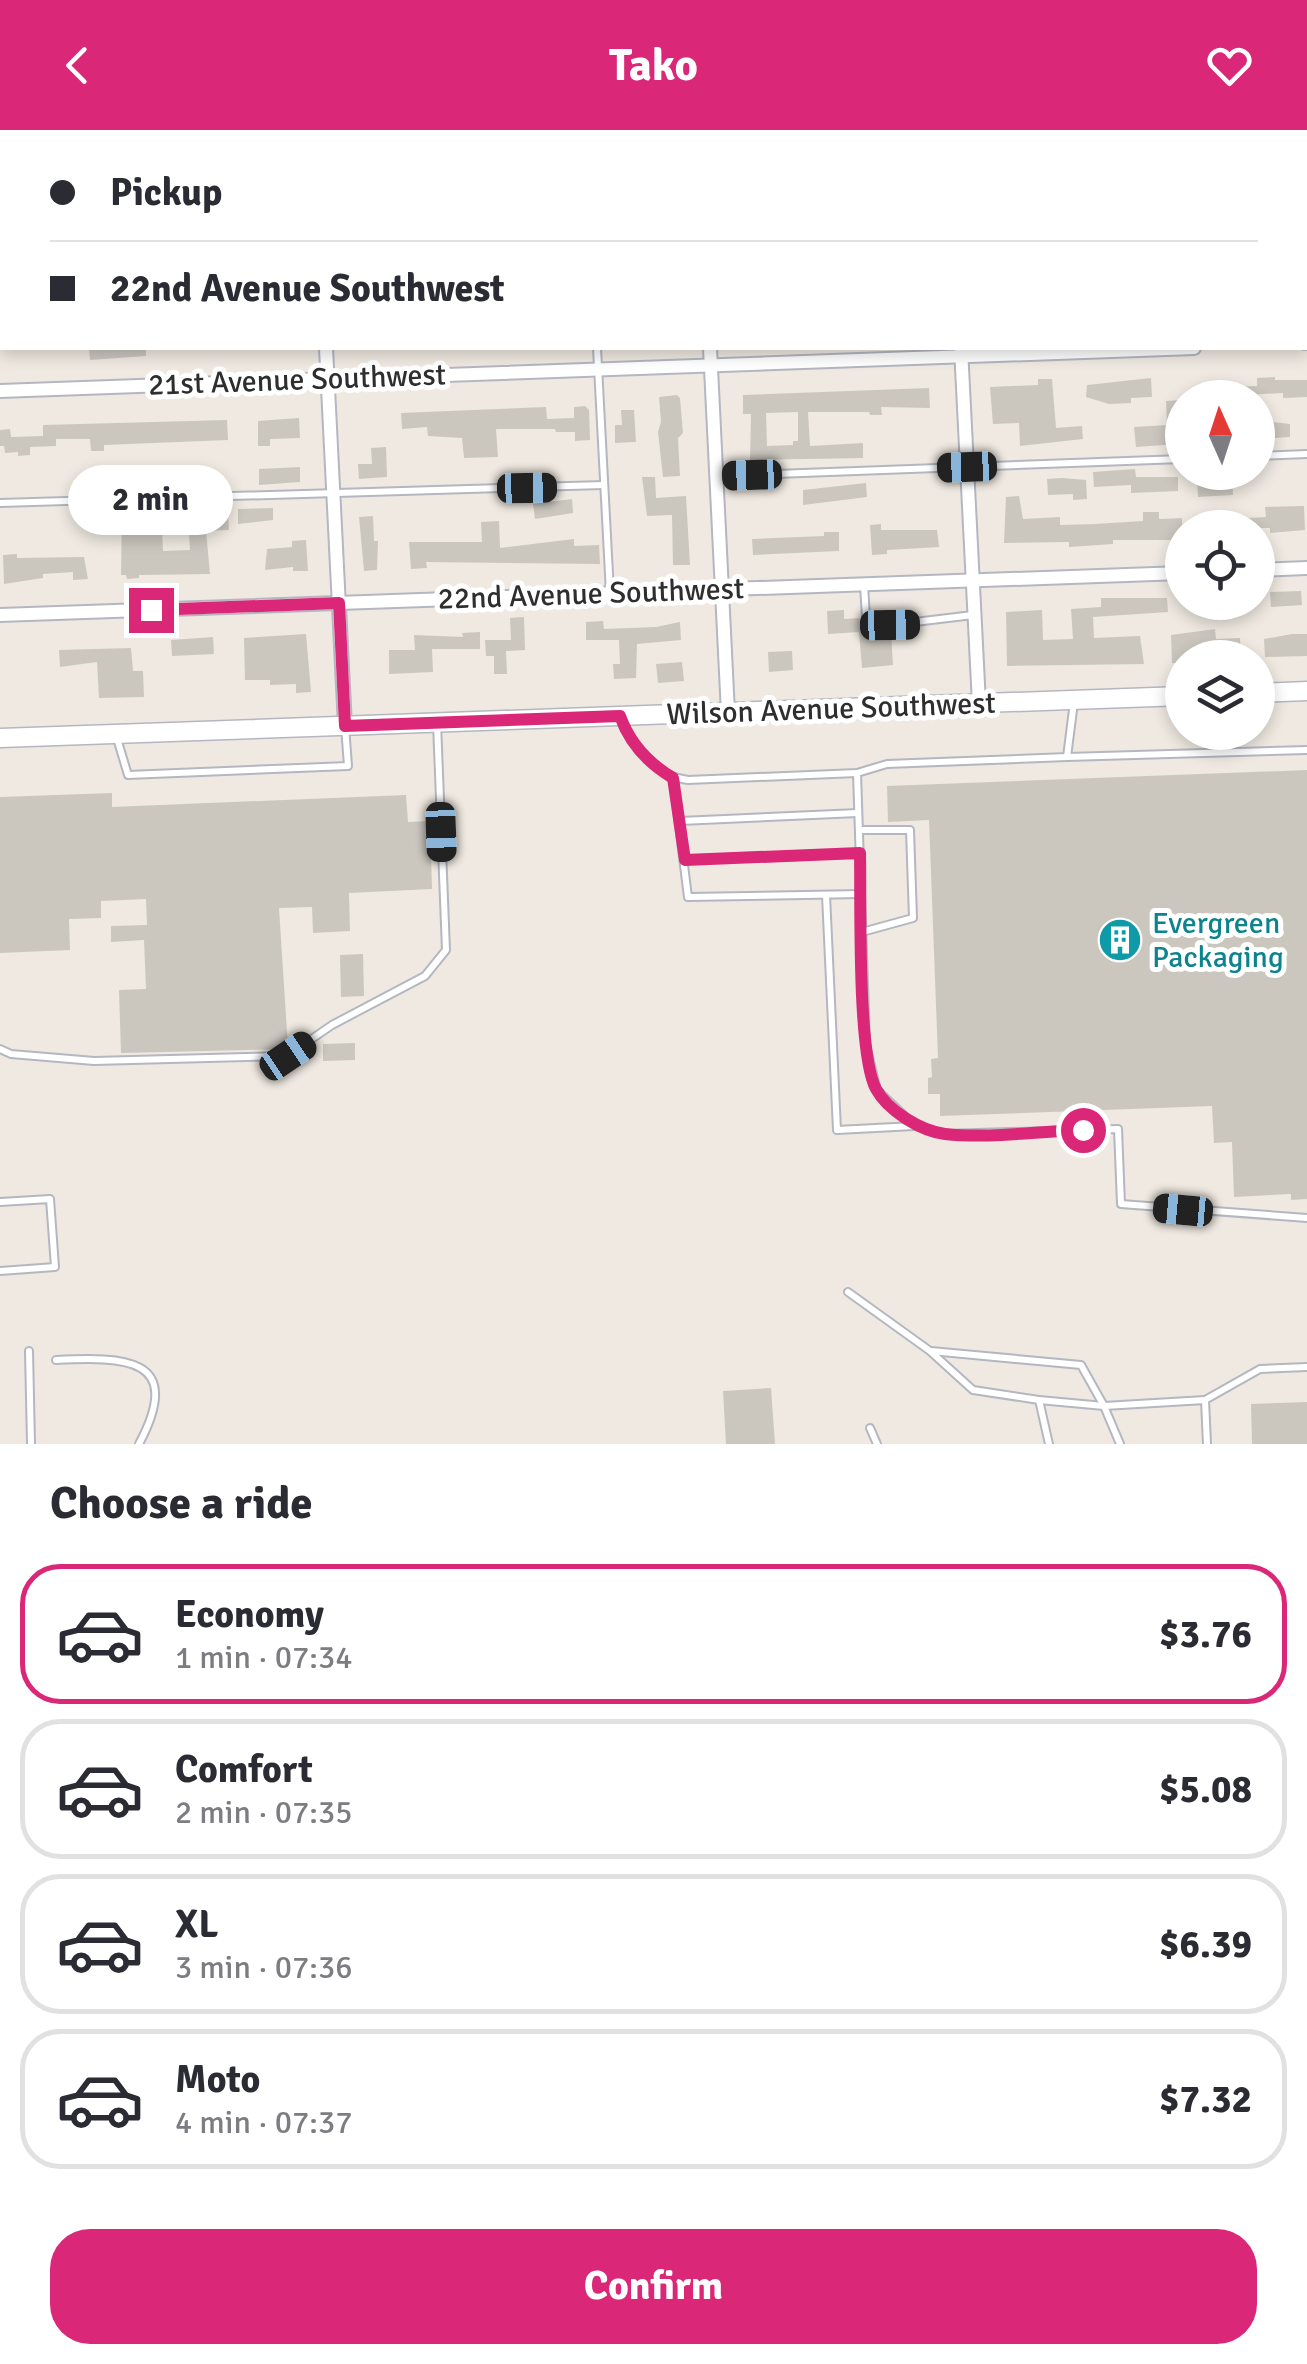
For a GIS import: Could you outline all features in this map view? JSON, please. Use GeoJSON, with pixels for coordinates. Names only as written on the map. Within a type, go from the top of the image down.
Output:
{"type":"FeatureCollection","features":[{"type":"Feature","properties":{"kind":"main road"},"geometry":{"type":"LineString","coordinates":[[1275,692],[1307,690]]}},
{"type":"Feature","properties":{"kind":"main road","name":"Wilson Avenue Southwest"},"geometry":{"type":"LineString","coordinates":[[0,738],[1165,697]]}},
{"type":"Feature","properties":{"kind":"street"},"geometry":{"type":"LineString","coordinates":[[326,350],[345,726]]}},
{"type":"Feature","properties":{"kind":"street"},"geometry":{"type":"LineString","coordinates":[[710,350],[728,712]]}},
{"type":"Feature","properties":{"kind":"street","name":"21st Avenue Southwest"},"geometry":{"type":"LineString","coordinates":[[0,391],[1078,350]]}},
{"type":"Feature","properties":{"kind":"street"},"geometry":{"type":"LineString","coordinates":[[961,352],[978,704]]}},
{"type":"Feature","properties":{"kind":"street"},"geometry":{"type":"LineString","coordinates":[[1275,569],[1307,568]]}},
{"type":"Feature","properties":{"kind":"street","name":"22nd Avenue Southwest"},"geometry":{"type":"LineString","coordinates":[[0,615],[1165,574]]}},
{"type":"Feature","properties":{"kind":"lane"},"geometry":{"type":"LineString","coordinates":[[597,350],[610,594]]}},
{"type":"Feature","properties":{"kind":"lane"},"geometry":{"type":"LineString","coordinates":[[1275,455],[1307,454]]}},
{"type":"Feature","properties":{"kind":"lane"},"geometry":{"type":"LineString","coordinates":[[716,476],[1165,460]]}},
{"type":"Feature","properties":{"kind":"lane"},"geometry":{"type":"LineString","coordinates":[[0,503],[604,486]]}},
{"type":"Feature","properties":{"kind":"lane"},"geometry":{"type":"LineString","coordinates":[[864,585],[866,618]]}},
{"type":"Feature","properties":{"kind":"lane"},"geometry":{"type":"LineString","coordinates":[[890,625],[974,615]]}},
{"type":"Feature","properties":{"kind":"lane"},"geometry":{"type":"LineString","coordinates":[[1067,758],[1074,700]]}},
{"type":"Feature","properties":{"kind":"lane"},"geometry":{"type":"LineString","coordinates":[[620,716],[626,732],[650,764],[673,778],[856,773],[887,764],[1307,750]]}},
{"type":"Feature","properties":{"kind":"lane"},"geometry":{"type":"LineString","coordinates":[[0,1049],[11,1054],[94,1062],[288,1056],[332,1026],[425,976],[446,950],[437,723]]}},
{"type":"Feature","properties":{"kind":"lane"},"geometry":{"type":"LineString","coordinates":[[115,734],[128,775],[348,766],[345,726]]}},
{"type":"Feature","properties":{"kind":"lane"},"geometry":{"type":"LineString","coordinates":[[856,773],[866,1045],[876,1090],[916,1126]]}},
{"type":"Feature","properties":{"kind":"lane"},"geometry":{"type":"LineString","coordinates":[[673,778],[688,897],[861,894]]}},
{"type":"Feature","properties":{"kind":"lane"},"geometry":{"type":"LineString","coordinates":[[680,821],[858,813]]}},
{"type":"Feature","properties":{"kind":"lane"},"geometry":{"type":"LineString","coordinates":[[858,830],[910,830],[913,918],[862,932]]}},
{"type":"Feature","properties":{"kind":"lane"},"geometry":{"type":"LineString","coordinates":[[685,860],[860,853]]}},
{"type":"Feature","properties":{"kind":"lane"},"geometry":{"type":"LineString","coordinates":[[826,894],[836,1130],[916,1126],[944,1134],[1118,1130],[1121,1204],[1307,1218]]}},
{"type":"Feature","properties":{"kind":"lane"},"geometry":{"type":"LineString","coordinates":[[0,1202],[50,1199],[55,1267],[0,1271]]}},
{"type":"Feature","properties":{"kind":"lane"},"geometry":{"type":"LineString","coordinates":[[848,1292],[930,1351],[973,1390],[1104,1406],[1205,1400],[1260,1369],[1307,1366]]}},
{"type":"Feature","properties":{"kind":"lane"},"geometry":{"type":"LineString","coordinates":[[28,1350],[32,1444]]}},
{"type":"Feature","properties":{"kind":"lane"},"geometry":{"type":"LineString","coordinates":[[930,1351],[1081,1365],[1120,1444]]}},
{"type":"Feature","properties":{"kind":"lane"},"geometry":{"type":"LineString","coordinates":[[56,1360],[114,1357],[141,1366],[152,1378],[154,1416],[138,1444]]}},
{"type":"Feature","properties":{"kind":"lane"},"geometry":{"type":"LineString","coordinates":[[1039,1400],[1049,1444]]}},
{"type":"Feature","properties":{"kind":"lane"},"geometry":{"type":"LineString","coordinates":[[1205,1400],[1208,1444]]}},
{"type":"Feature","properties":{"kind":"lane"},"geometry":{"type":"LineString","coordinates":[[870,1428],[876,1444]]}},
{"type":"Feature","properties":{"kind":"building"},"geometry":{"type":"Polygon","coordinates":[[[89,350],[146,350],[146,356],[90,360],[89,350]]]}},
{"type":"Feature","properties":{"kind":"building"},"geometry":{"type":"Polygon","coordinates":[[[1151,378],[1152,397],[1109,404],[1086,397],[1087,385],[1151,378]]]}},
{"type":"Feature","properties":{"kind":"building"},"geometry":{"type":"Polygon","coordinates":[[[1038,379],[1052,379],[1056,428],[1082,426],[1083,439],[1020,446],[1019,423],[993,424],[990,387],[1038,385],[1038,379]]]}},
{"type":"Feature","properties":{"kind":"building"},"geometry":{"type":"Polygon","coordinates":[[[1275,380],[1307,380],[1307,397],[1283,398],[1283,393],[1275,393],[1275,380]]]}},
{"type":"Feature","properties":{"kind":"building"},"geometry":{"type":"Polygon","coordinates":[[[929,388],[930,408],[881,407],[882,415],[808,412],[810,446],[863,443],[863,458],[750,460],[751,414],[743,414],[743,395],[929,388]],[[798,412],[766,413],[767,446],[793,445],[793,441],[798,441],[798,412]]]}},
{"type":"Feature","properties":{"kind":"building"},"geometry":{"type":"Polygon","coordinates":[[[677,395],[683,433],[678,438],[680,476],[663,477],[659,397],[677,395]]]}},
{"type":"Feature","properties":{"kind":"building"},"geometry":{"type":"Polygon","coordinates":[[[585,406],[589,410],[590,440],[575,441],[575,432],[555,429],[496,429],[498,457],[464,458],[462,438],[428,436],[427,427],[402,429],[401,413],[546,407],[547,419],[574,418],[574,407],[585,406]]]}},
{"type":"Feature","properties":{"kind":"building"},"geometry":{"type":"Polygon","coordinates":[[[621,410],[634,410],[636,442],[615,443],[615,425],[622,425],[621,410]]]}},
{"type":"Feature","properties":{"kind":"building"},"geometry":{"type":"Polygon","coordinates":[[[299,418],[300,438],[270,439],[270,446],[258,446],[258,421],[299,418]]]}},
{"type":"Feature","properties":{"kind":"building"},"geometry":{"type":"Polygon","coordinates":[[[227,420],[228,440],[104,445],[104,451],[91,451],[90,439],[56,439],[56,446],[30,447],[30,455],[18,456],[18,452],[5,453],[4,446],[0,446],[0,430],[10,429],[11,437],[43,436],[43,425],[227,420]]]}},
{"type":"Feature","properties":{"kind":"building"},"geometry":{"type":"Polygon","coordinates":[[[1275,422],[1290,424],[1290,437],[1275,438],[1275,422]]]}},
{"type":"Feature","properties":{"kind":"building"},"geometry":{"type":"Polygon","coordinates":[[[1165,425],[1165,445],[1136,447],[1134,427],[1165,425]]]}},
{"type":"Feature","properties":{"kind":"building"},"geometry":{"type":"Polygon","coordinates":[[[386,447],[387,477],[359,479],[358,464],[372,464],[371,448],[386,447]]]}},
{"type":"Feature","properties":{"kind":"building"},"geometry":{"type":"Polygon","coordinates":[[[300,467],[300,482],[259,485],[259,469],[300,467]]]}},
{"type":"Feature","properties":{"kind":"building"},"geometry":{"type":"Polygon","coordinates":[[[113,469],[159,469],[159,488],[144,488],[143,483],[114,484],[113,469]]]}},
{"type":"Feature","properties":{"kind":"building"},"geometry":{"type":"Polygon","coordinates":[[[1135,469],[1136,477],[1165,477],[1165,490],[1178,491],[1131,493],[1131,485],[1094,487],[1093,472],[1135,469]]]}},
{"type":"Feature","properties":{"kind":"building"},"geometry":{"type":"Polygon","coordinates":[[[642,477],[655,477],[656,498],[686,496],[690,565],[673,565],[672,515],[647,516],[642,477]]]}},
{"type":"Feature","properties":{"kind":"building"},"geometry":{"type":"Polygon","coordinates":[[[1047,479],[1086,480],[1087,499],[1073,500],[1073,494],[1048,495],[1047,479]]]}},
{"type":"Feature","properties":{"kind":"building"},"geometry":{"type":"Polygon","coordinates":[[[866,483],[867,497],[803,505],[803,490],[866,483]]]}},
{"type":"Feature","properties":{"kind":"building"},"geometry":{"type":"Polygon","coordinates":[[[1198,490],[1233,490],[1233,495],[1198,497],[1198,490]]]}},
{"type":"Feature","properties":{"kind":"building"},"geometry":{"type":"Polygon","coordinates":[[[1019,496],[1023,519],[1060,517],[1060,525],[1143,521],[1143,512],[1159,512],[1159,519],[1165,519],[1165,540],[1113,540],[1113,544],[1069,547],[1069,542],[1004,543],[1006,497],[1019,496]]]}},
{"type":"Feature","properties":{"kind":"building"},"geometry":{"type":"Polygon","coordinates":[[[572,499],[573,513],[535,519],[533,504],[572,499]]]}},
{"type":"Feature","properties":{"kind":"building"},"geometry":{"type":"Polygon","coordinates":[[[161,506],[163,551],[190,550],[188,517],[228,515],[229,530],[206,531],[210,574],[139,575],[127,579],[121,575],[122,510],[161,506]]]}},
{"type":"Feature","properties":{"kind":"building"},"geometry":{"type":"Polygon","coordinates":[[[1304,506],[1305,530],[1275,533],[1275,510],[1265,507],[1304,506]]]}},
{"type":"Feature","properties":{"kind":"building"},"geometry":{"type":"Polygon","coordinates":[[[273,508],[273,520],[238,524],[238,509],[273,508]]]}},
{"type":"Feature","properties":{"kind":"building"},"geometry":{"type":"Polygon","coordinates":[[[373,516],[374,541],[378,541],[377,570],[364,571],[359,517],[373,516]]]}},
{"type":"Feature","properties":{"kind":"building"},"geometry":{"type":"Polygon","coordinates":[[[499,521],[500,548],[574,539],[574,546],[599,545],[600,564],[426,562],[427,568],[411,569],[409,542],[482,542],[481,522],[499,521]]]}},
{"type":"Feature","properties":{"kind":"building"},"geometry":{"type":"Polygon","coordinates":[[[881,524],[881,530],[937,530],[939,547],[887,550],[887,554],[872,555],[870,525],[881,524]]]}},
{"type":"Feature","properties":{"kind":"building"},"geometry":{"type":"Polygon","coordinates":[[[824,532],[839,532],[839,551],[753,555],[752,539],[824,536],[824,532]]]}},
{"type":"Feature","properties":{"kind":"building"},"geometry":{"type":"Polygon","coordinates":[[[306,540],[308,571],[293,571],[293,567],[265,570],[267,549],[292,547],[292,541],[306,540]]]}},
{"type":"Feature","properties":{"kind":"building"},"geometry":{"type":"Polygon","coordinates":[[[17,554],[17,558],[84,557],[88,579],[73,580],[73,572],[43,574],[43,578],[4,584],[3,555],[17,554]]]}},
{"type":"Feature","properties":{"kind":"building"},"geometry":{"type":"Polygon","coordinates":[[[1301,591],[1302,605],[1275,607],[1275,592],[1301,591]]]}},
{"type":"Feature","properties":{"kind":"building"},"geometry":{"type":"Polygon","coordinates":[[[1101,598],[1165,598],[1165,612],[1093,617],[1094,638],[1140,636],[1144,664],[1007,666],[1006,612],[1042,610],[1043,640],[1073,639],[1071,609],[1101,607],[1101,598]]]}},
{"type":"Feature","properties":{"kind":"building"},"geometry":{"type":"Polygon","coordinates":[[[844,610],[844,619],[859,618],[865,624],[873,617],[890,616],[883,625],[891,632],[893,665],[862,668],[859,632],[828,634],[827,611],[844,610]]]}},
{"type":"Feature","properties":{"kind":"building"},"geometry":{"type":"Polygon","coordinates":[[[524,617],[525,650],[506,651],[507,674],[494,674],[494,656],[486,656],[485,640],[511,640],[510,618],[524,617]]]}},
{"type":"Feature","properties":{"kind":"building"},"geometry":{"type":"Polygon","coordinates":[[[603,621],[604,629],[680,622],[681,640],[637,644],[636,678],[614,679],[613,664],[620,664],[619,640],[586,640],[586,622],[603,621]]]}},
{"type":"Feature","properties":{"kind":"building"},"geometry":{"type":"Polygon","coordinates":[[[1215,629],[1216,639],[1240,640],[1171,640],[1171,635],[1215,629]]]}},
{"type":"Feature","properties":{"kind":"building"},"geometry":{"type":"Polygon","coordinates":[[[480,632],[480,649],[432,649],[433,672],[389,674],[389,650],[415,650],[414,635],[463,637],[462,633],[480,632]]]}},
{"type":"Feature","properties":{"kind":"building"},"geometry":{"type":"Polygon","coordinates":[[[306,634],[311,692],[296,693],[296,684],[270,685],[270,680],[245,680],[244,638],[306,634]]]}},
{"type":"Feature","properties":{"kind":"building"},"geometry":{"type":"Polygon","coordinates":[[[1307,634],[1307,656],[1275,657],[1275,640],[1264,639],[1307,634]]]}},
{"type":"Feature","properties":{"kind":"building"},"geometry":{"type":"Polygon","coordinates":[[[213,637],[214,654],[172,656],[171,640],[213,637]]]}},
{"type":"Feature","properties":{"kind":"building"},"geometry":{"type":"Polygon","coordinates":[[[131,648],[133,671],[143,671],[144,697],[99,698],[97,662],[60,667],[59,650],[131,648]]]}},
{"type":"Feature","properties":{"kind":"building"},"geometry":{"type":"Polygon","coordinates":[[[792,651],[793,670],[769,672],[768,652],[792,651]]]}},
{"type":"Feature","properties":{"kind":"building"},"geometry":{"type":"Polygon","coordinates":[[[682,662],[684,681],[658,683],[656,664],[682,662]]]}},
{"type":"Feature","properties":{"kind":"building","name":"Evergreen Packaging"},"geometry":{"type":"Polygon","coordinates":[[[1307,770],[1307,1199],[1291,1200],[1291,1194],[1234,1197],[1232,1142],[1214,1143],[1212,1106],[940,1116],[940,1094],[928,1094],[931,1059],[938,1058],[929,820],[888,822],[887,786],[1307,770]]]}},
{"type":"Feature","properties":{"kind":"building"},"geometry":{"type":"Polygon","coordinates":[[[112,793],[112,807],[406,795],[408,822],[430,821],[432,889],[349,893],[350,931],[313,933],[312,907],[279,908],[288,1047],[285,1049],[121,1053],[119,990],[146,989],[144,940],[111,942],[111,926],[147,925],[146,899],[101,901],[101,918],[69,919],[70,950],[0,953],[0,797],[112,793]]]}},
{"type":"Feature","properties":{"kind":"building"},"geometry":{"type":"Polygon","coordinates":[[[363,954],[364,996],[341,997],[340,955],[363,954]]]}},
{"type":"Feature","properties":{"kind":"building"},"geometry":{"type":"Polygon","coordinates":[[[355,1043],[355,1060],[323,1061],[323,1044],[355,1043]]]}},
{"type":"Feature","properties":{"kind":"building"},"geometry":{"type":"Polygon","coordinates":[[[771,1388],[775,1444],[726,1444],[723,1391],[771,1388]]]}},
{"type":"Feature","properties":{"kind":"building"},"geometry":{"type":"Polygon","coordinates":[[[1307,1402],[1307,1444],[1252,1444],[1251,1404],[1307,1402]]]}},
{"type":"Feature","properties":{"kind":"place","name":"Evergreen Packaging"},"geometry":{"type":"Point","coordinates":[1120,940]}},
{"type":"Feature","properties":{"kind":"route"},"geometry":{"type":"LineString","coordinates":[[151,610],[339,603],[345,726],[620,716],[626,732],[650,764],[673,778],[685,860],[860,853],[866,1045],[876,1090],[888,1102],[916,1126],[944,1134],[1083,1130]]}}]}
